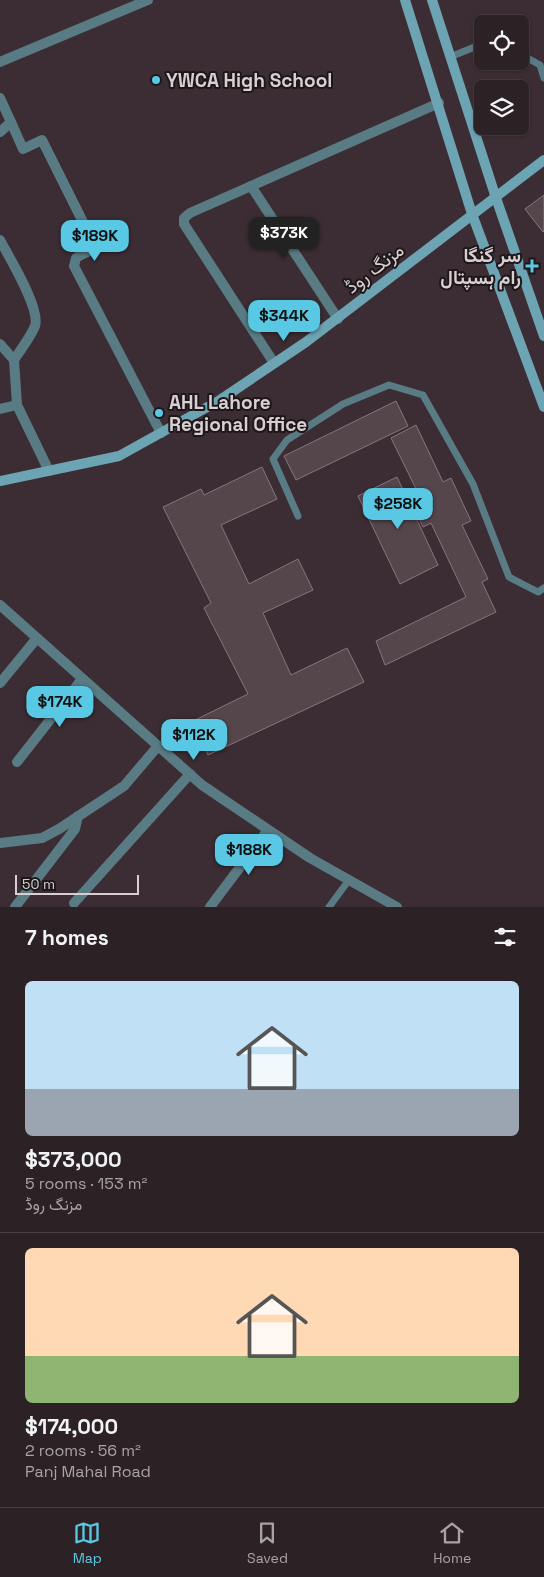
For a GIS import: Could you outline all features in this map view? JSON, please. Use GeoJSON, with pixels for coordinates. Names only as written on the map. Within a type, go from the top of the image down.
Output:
{"type":"FeatureCollection","features":[{"type":"Feature","properties":{"kind":"main road"},"geometry":{"type":"LineString","coordinates":[[404,0],[439,103],[472,214],[544,406]]}},
{"type":"Feature","properties":{"kind":"main road"},"geometry":{"type":"LineString","coordinates":[[432,0],[496,198],[544,336]]}},
{"type":"Feature","properties":{"kind":"main road","name":"مزنگ روڈ"},"geometry":{"type":"LineString","coordinates":[[0,481],[119,456],[220,400],[338,318],[544,160]]}},
{"type":"Feature","properties":{"kind":"street"},"geometry":{"type":"LineString","coordinates":[[0,62],[148,0]]}},
{"type":"Feature","properties":{"kind":"street"},"geometry":{"type":"LineString","coordinates":[[0,98],[23,149],[42,140],[96,247],[76,258],[74,266],[161,433]]}},
{"type":"Feature","properties":{"kind":"street"},"geometry":{"type":"LineString","coordinates":[[274,364],[184,224],[184,218],[190,213],[439,103]]}},
{"type":"Feature","properties":{"kind":"street"},"geometry":{"type":"LineString","coordinates":[[0,132],[11,122]]}},
{"type":"Feature","properties":{"kind":"street"},"geometry":{"type":"LineString","coordinates":[[251,186],[338,318]]}},
{"type":"Feature","properties":{"kind":"street"},"geometry":{"type":"LineString","coordinates":[[0,240],[30,299],[36,318],[35,326],[14,360],[17,405],[49,471]]}},
{"type":"Feature","properties":{"kind":"street"},"geometry":{"type":"LineString","coordinates":[[0,344],[14,360]]}},
{"type":"Feature","properties":{"kind":"street"},"geometry":{"type":"LineString","coordinates":[[0,409],[17,405]]}},
{"type":"Feature","properties":{"kind":"street"},"geometry":{"type":"LineString","coordinates":[[0,605],[202,785],[310,858],[397,907]]}},
{"type":"Feature","properties":{"kind":"street"},"geometry":{"type":"LineString","coordinates":[[0,683],[37,638]]}},
{"type":"Feature","properties":{"kind":"street"},"geometry":{"type":"LineString","coordinates":[[17,762],[82,679]]}},
{"type":"Feature","properties":{"kind":"street"},"geometry":{"type":"LineString","coordinates":[[0,843],[42,838],[78,816],[124,786],[158,746]]}},
{"type":"Feature","properties":{"kind":"street"},"geometry":{"type":"LineString","coordinates":[[74,903],[190,774]]}},
{"type":"Feature","properties":{"kind":"street"},"geometry":{"type":"LineString","coordinates":[[14,907],[75,830],[78,816]]}},
{"type":"Feature","properties":{"kind":"street"},"geometry":{"type":"LineString","coordinates":[[210,907],[268,830]]}},
{"type":"Feature","properties":{"kind":"lane"},"geometry":{"type":"LineString","coordinates":[[450,57],[474,47]]}},
{"type":"Feature","properties":{"kind":"lane"},"geometry":{"type":"LineString","coordinates":[[529,58],[540,64],[544,78]]}},
{"type":"Feature","properties":{"kind":"lane"},"geometry":{"type":"LineString","coordinates":[[298,516],[274,459],[278,453],[287,440],[344,404],[389,384],[423,395],[474,484],[509,577],[538,592],[544,588]]}},
{"type":"Feature","properties":{"kind":"lane"},"geometry":{"type":"LineString","coordinates":[[329,907],[349,880]]}},
{"type":"Feature","properties":{"kind":"building"},"geometry":{"type":"Polygon","coordinates":[[[544,195],[544,231],[543,232],[525,209],[544,195]]]}},
{"type":"Feature","properties":{"kind":"building"},"geometry":{"type":"Polygon","coordinates":[[[396,401],[408,426],[296,480],[284,456],[396,401]]]}},
{"type":"Feature","properties":{"kind":"building"},"geometry":{"type":"Polygon","coordinates":[[[416,425],[443,482],[451,478],[471,521],[462,525],[488,579],[482,582],[496,612],[385,665],[376,641],[466,597],[431,523],[423,527],[409,497],[418,493],[391,438],[416,425]]]}},
{"type":"Feature","properties":{"kind":"building"},"geometry":{"type":"Polygon","coordinates":[[[262,467],[277,499],[221,525],[249,584],[298,559],[313,590],[263,613],[291,675],[347,648],[364,682],[208,755],[193,721],[248,694],[204,608],[211,603],[163,507],[201,489],[204,495],[262,467]]]}},
{"type":"Feature","properties":{"kind":"building"},"geometry":{"type":"Polygon","coordinates":[[[397,477],[438,565],[400,584],[358,496],[397,477]]]}},
{"type":"Feature","properties":{"kind":"place","name":"YWCA High School"},"geometry":{"type":"Point","coordinates":[156,80]}},
{"type":"Feature","properties":{"kind":"place","name":"سر گنگا رام ہسپتال"},"geometry":{"type":"Point","coordinates":[532,266]}},
{"type":"Feature","properties":{"kind":"place","name":"AHL Lahore Regional Office"},"geometry":{"type":"Point","coordinates":[159,413]}}]}
